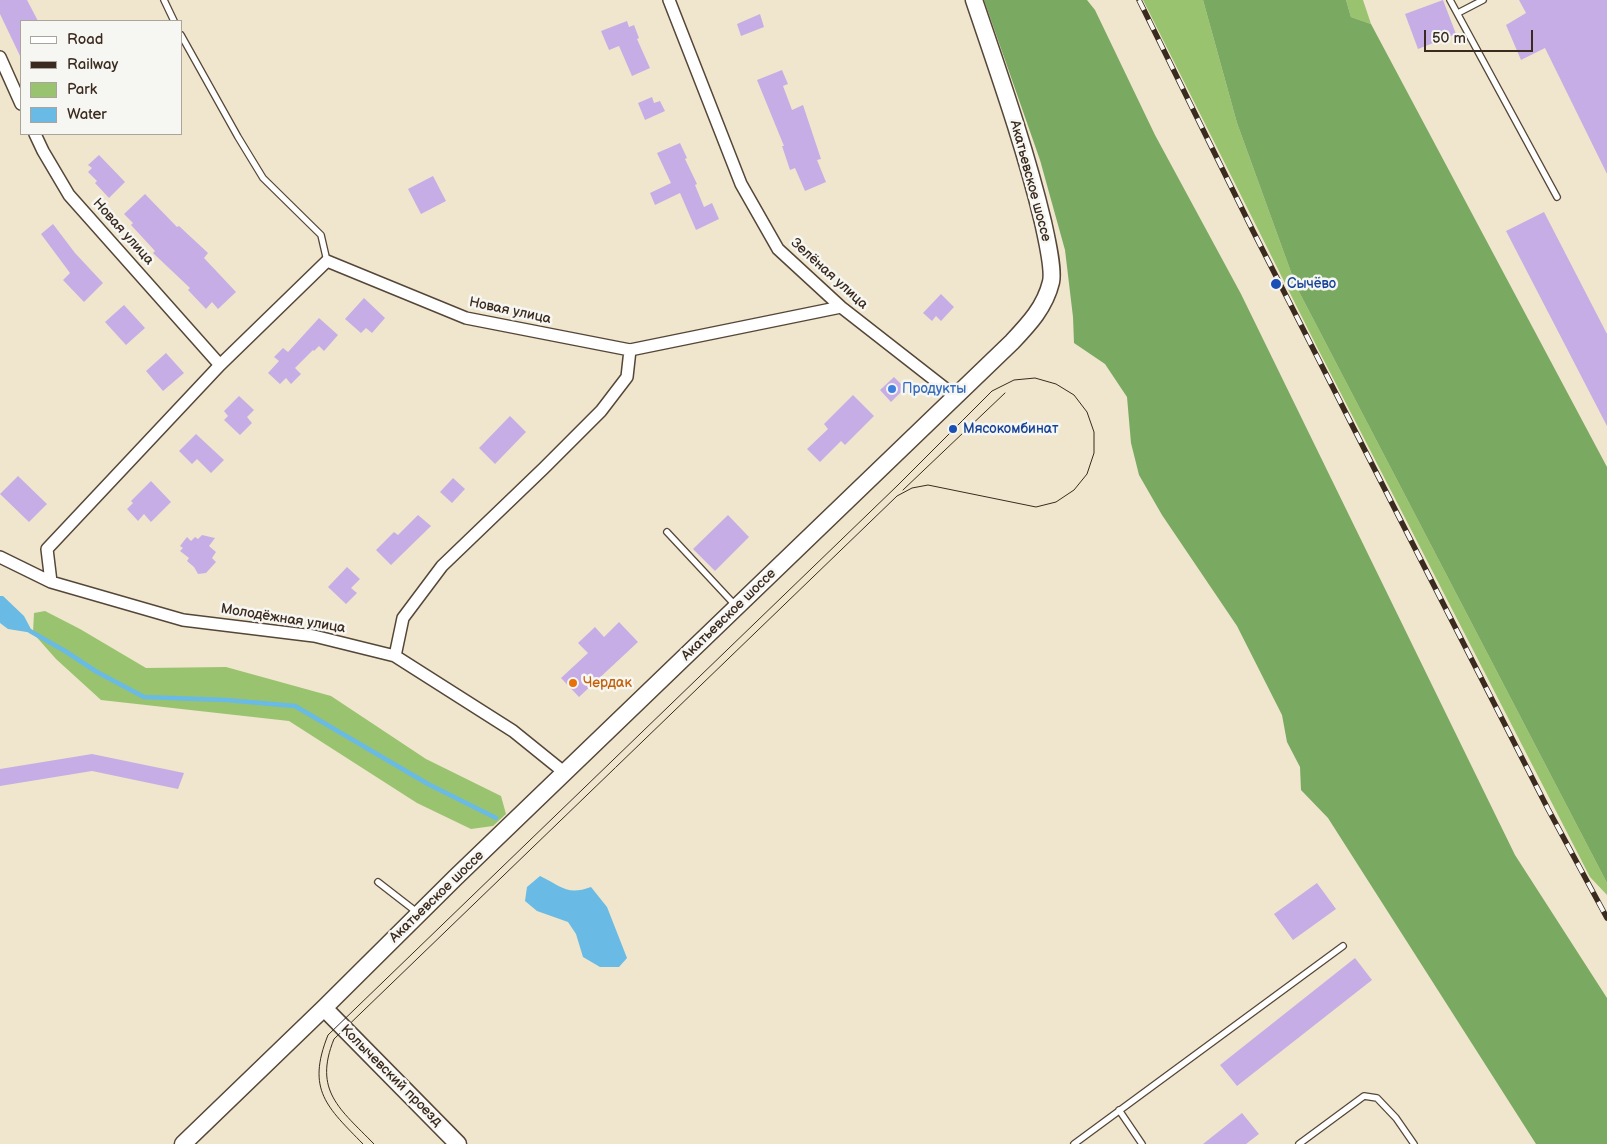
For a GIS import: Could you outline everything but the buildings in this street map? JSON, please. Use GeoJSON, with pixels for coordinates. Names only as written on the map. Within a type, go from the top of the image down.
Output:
{"type":"FeatureCollection","features":[{"type":"Feature","properties":{"kind":"main road","name":"Акатьевское шоссе"},"geometry":{"type":"LineString","coordinates":[[183,1144],[1012,342],[1036,316],[1047,298],[1052,280],[1047,238],[1022,143],[974,0]]}},
{"type":"Feature","properties":{"kind":"main road","name":"Колычевский проезд"},"geometry":{"type":"LineString","coordinates":[[324,1008],[458,1144]]}},
{"type":"Feature","properties":{"kind":"street","name":"Зелёная улица"},"geometry":{"type":"LineString","coordinates":[[670,0],[741,184],[778,249],[841,307],[955,396]]}},
{"type":"Feature","properties":{"kind":"street"},"geometry":{"type":"LineString","coordinates":[[0,57],[20,102]]}},
{"type":"Feature","properties":{"kind":"street","name":"Новая улица"},"geometry":{"type":"LineString","coordinates":[[35,135],[43,152],[69,195],[220,365]]}},
{"type":"Feature","properties":{"kind":"street","name":"Новая улица"},"geometry":{"type":"LineString","coordinates":[[327,261],[466,318],[630,350],[841,307]]}},
{"type":"Feature","properties":{"kind":"street"},"geometry":{"type":"LineString","coordinates":[[51,582],[47,549],[220,365],[327,261]]}},
{"type":"Feature","properties":{"kind":"street"},"geometry":{"type":"LineString","coordinates":[[395,656],[403,618],[442,566],[601,411],[627,377],[630,350]]}},
{"type":"Feature","properties":{"kind":"street","name":"Молодёжная улица"},"geometry":{"type":"LineString","coordinates":[[0,557],[51,582],[183,620],[314,636],[395,656],[513,731],[565,773]]}},
{"type":"Feature","properties":{"kind":"lane"},"geometry":{"type":"LineString","coordinates":[[164,0],[174,20]]}},
{"type":"Feature","properties":{"kind":"lane"},"geometry":{"type":"LineString","coordinates":[[1450,0],[1557,197]]}},
{"type":"Feature","properties":{"kind":"lane"},"geometry":{"type":"LineString","coordinates":[[1458,13],[1484,0]]}},
{"type":"Feature","properties":{"kind":"lane"},"geometry":{"type":"LineString","coordinates":[[182,37],[238,137],[264,178],[320,235],[327,261]]}},
{"type":"Feature","properties":{"kind":"lane"},"geometry":{"type":"LineString","coordinates":[[667,532],[737,607]]}},
{"type":"Feature","properties":{"kind":"lane"},"geometry":{"type":"LineString","coordinates":[[378,882],[419,914]]}},
{"type":"Feature","properties":{"kind":"lane"},"geometry":{"type":"LineString","coordinates":[[1074,1144],[1343,946]]}},
{"type":"Feature","properties":{"kind":"lane"},"geometry":{"type":"LineString","coordinates":[[1299,1144],[1364,1096],[1377,1098],[1396,1118],[1414,1144]]}},
{"type":"Feature","properties":{"kind":"lane"},"geometry":{"type":"LineString","coordinates":[[1119,1110],[1142,1144]]}},
{"type":"Feature","properties":{"kind":"green space"},"geometry":{"type":"Polygon","coordinates":[[[984,0],[1087,0],[1095,10],[1155,135],[1241,294],[1515,855],[1607,998],[1607,1144],[1536,1144],[1328,818],[1301,790],[1300,767],[1287,742],[1282,715],[1237,626],[1162,515],[1139,475],[1131,443],[1127,397],[1105,364],[1074,343],[1073,317],[1065,250],[1040,160],[984,0]]]}},
{"type":"Feature","properties":{"kind":"green space"},"geometry":{"type":"Polygon","coordinates":[[[1143,0],[1203,0],[1237,123],[1296,286],[1607,883],[1607,895],[1590,877],[1318,349],[1143,0]]]}},
{"type":"Feature","properties":{"kind":"green space"},"geometry":{"type":"Polygon","coordinates":[[[1203,0],[1346,0],[1351,17],[1371,24],[1607,467],[1607,883],[1296,286],[1237,123],[1203,0]]]}},
{"type":"Feature","properties":{"kind":"green space"},"geometry":{"type":"Polygon","coordinates":[[[1346,0],[1363,0],[1371,24],[1351,17],[1346,0]]]}},
{"type":"Feature","properties":{"kind":"green space"},"geometry":{"type":"Polygon","coordinates":[[[45,611],[80,629],[146,668],[226,667],[331,696],[426,759],[501,796],[506,814],[493,826],[471,829],[417,803],[289,721],[101,700],[56,659],[33,633],[34,613],[45,611]]]}},
{"type":"Feature","properties":{"kind":"water"},"geometry":{"type":"Polygon","coordinates":[[[0,596],[3,596],[24,616],[33,633],[8,629],[0,623],[0,596]]]}},
{"type":"Feature","properties":{"kind":"water"},"geometry":{"type":"Polygon","coordinates":[[[540,876],[564,889],[583,890],[591,887],[607,907],[627,958],[619,967],[600,967],[583,957],[576,934],[568,922],[537,911],[525,901],[527,887],[540,876]]]}},
{"type":"Feature","properties":{"kind":"waterway"},"geometry":{"type":"LineString","coordinates":[[30,631],[97,672],[144,697],[226,700],[295,706],[428,784],[496,818]]}},
{"type":"Feature","properties":{"kind":"tram line"},"geometry":{"type":"LineString","coordinates":[[363,1144],[330,1108],[320,1084],[319,1070],[328,1035],[898,485],[992,391],[1014,380],[1035,378],[1056,384],[1074,395],[1087,412],[1094,432],[1094,453],[1087,474],[1074,490],[1056,502],[1036,507],[928,485],[912,488],[897,496],[334,1039],[328,1057],[328,1086],[333,1098],[341,1109],[374,1144]]}},
{"type":"Feature","properties":{"kind":"tram line"},"geometry":{"type":"LineString","coordinates":[[903,490],[1005,393]]}},
{"type":"Feature","properties":{"kind":"railway"},"geometry":{"type":"LineString","coordinates":[[1139,0],[1253,231],[1548,809],[1607,918]]}},
{"type":"Feature","properties":{"kind":"place","name":"Сычёво"},"geometry":{"type":"Point","coordinates":[1276,284]}},
{"type":"Feature","properties":{"kind":"place","name":"Продукты"},"geometry":{"type":"Point","coordinates":[892,389]}},
{"type":"Feature","properties":{"kind":"place","name":"Мясокомбинат"},"geometry":{"type":"Point","coordinates":[953,429]}},
{"type":"Feature","properties":{"kind":"place","name":"Чердак"},"geometry":{"type":"Point","coordinates":[573,683]}}]}
